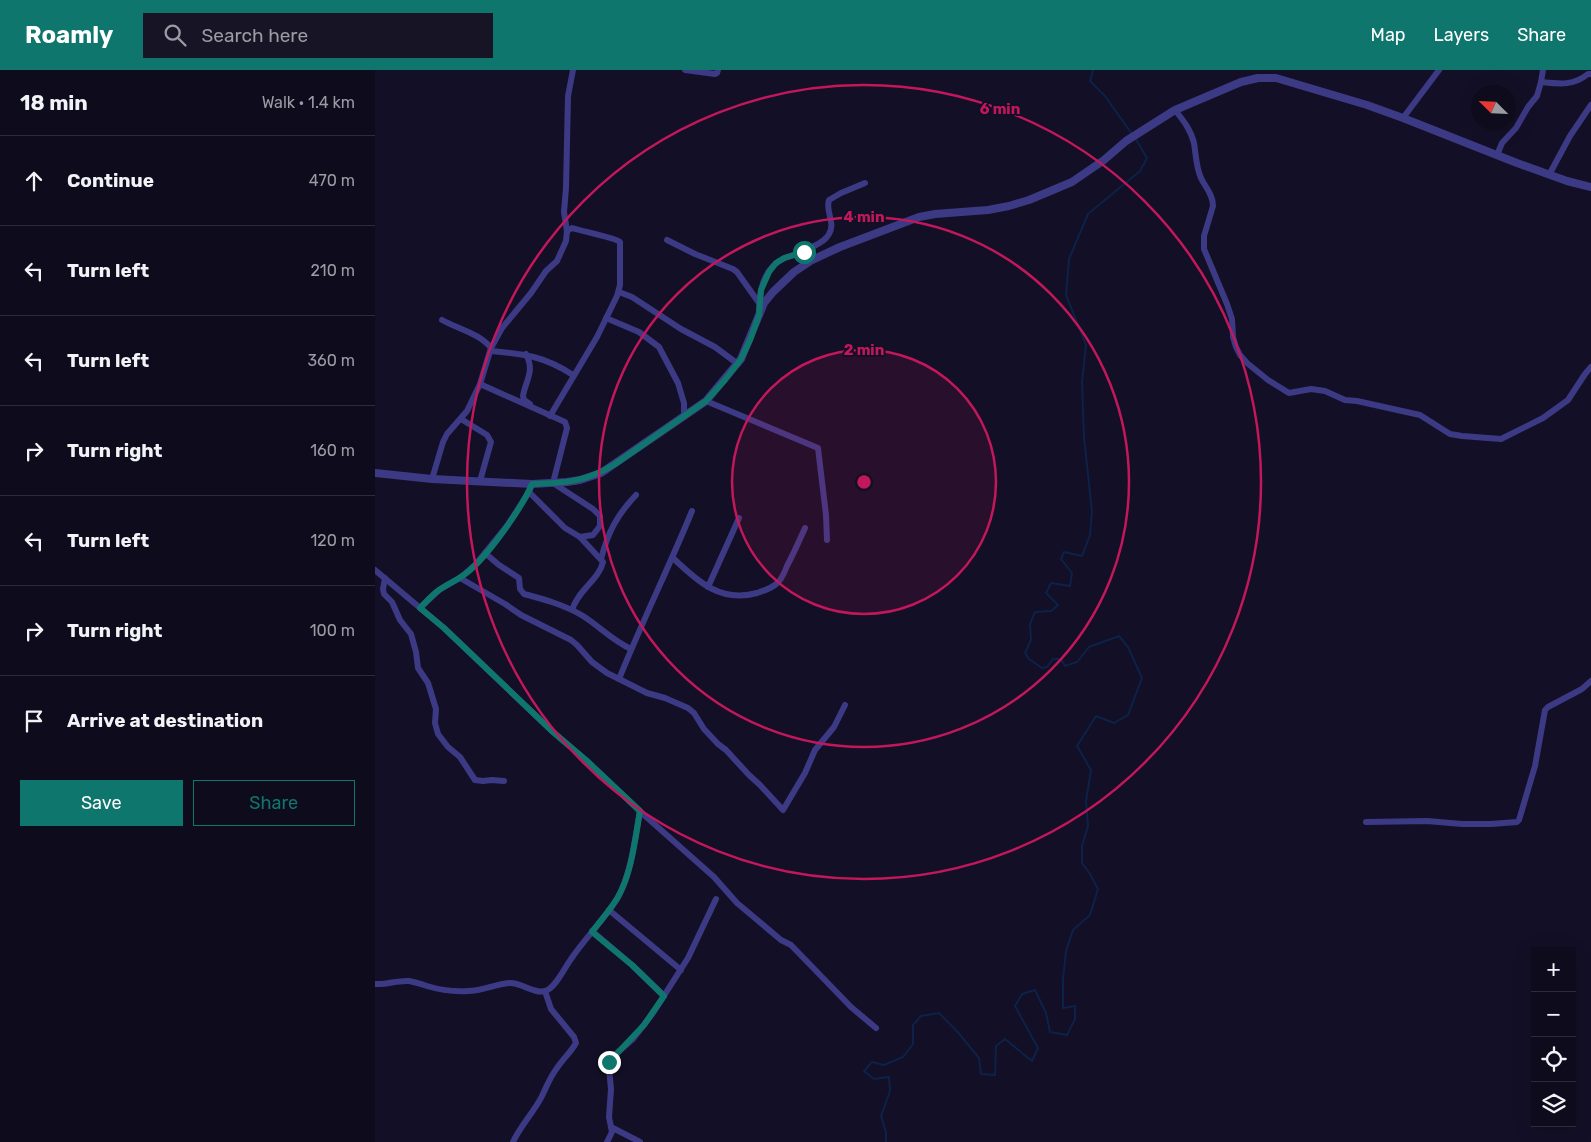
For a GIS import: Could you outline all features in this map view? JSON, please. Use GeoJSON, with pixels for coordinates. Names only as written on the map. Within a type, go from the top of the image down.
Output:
{"type":"FeatureCollection","features":[{"type":"Feature","properties":{"kind":"street"},"geometry":{"type":"LineString","coordinates":[[432,479],[443,442],[447,434],[467,411],[480,384],[491,350],[502,328],[531,293],[546,271],[557,261],[566,241],[567,231],[564,212],[568,96],[573,70]]}},
{"type":"Feature","properties":{"kind":"street"},"geometry":{"type":"LineString","coordinates":[[685,70],[711,74],[717,73],[719,70]]}},
{"type":"Feature","properties":{"kind":"street"},"geometry":{"type":"LineString","coordinates":[[1403,118],[1439,70]]}},
{"type":"Feature","properties":{"kind":"street"},"geometry":{"type":"LineString","coordinates":[[1497,155],[1502,142],[1516,128],[1537,96],[1543,70]]}},
{"type":"Feature","properties":{"kind":"street"},"geometry":{"type":"LineString","coordinates":[[1541,82],[1572,83],[1582,80],[1588,74],[1591,74]]}},
{"type":"Feature","properties":{"kind":"street"},"geometry":{"type":"LineString","coordinates":[[375,473],[432,479],[532,484],[580,480],[601,473],[706,401],[738,364],[750,340],[764,303],[781,283],[812,260],[825,253],[919,217],[1002,208],[1029,200],[1072,182],[1104,160],[1126,141],[1175,110],[1241,82],[1259,78],[1276,78],[1403,118],[1549,175],[1591,187]]}},
{"type":"Feature","properties":{"kind":"street"},"geometry":{"type":"LineString","coordinates":[[1549,175],[1570,136],[1591,105]]}},
{"type":"Feature","properties":{"kind":"street"},"geometry":{"type":"LineString","coordinates":[[1175,110],[1188,126],[1194,141],[1197,165],[1201,178],[1213,201],[1204,236],[1204,250],[1227,304],[1232,319],[1233,337],[1240,355],[1247,363],[1283,390],[1293,394],[1311,389],[1325,391],[1345,400],[1357,401],[1420,416],[1450,434],[1501,439],[1543,418],[1569,400],[1591,367]]}},
{"type":"Feature","properties":{"kind":"street"},"geometry":{"type":"LineString","coordinates":[[759,315],[759,303],[764,280],[776,263],[784,258],[804,252],[829,235],[832,224],[827,206],[829,200],[865,183]]}},
{"type":"Feature","properties":{"kind":"street"},"geometry":{"type":"LineString","coordinates":[[550,416],[607,318],[619,292],[620,285],[620,242],[616,239],[572,228],[567,231]]}},
{"type":"Feature","properties":{"kind":"street"},"geometry":{"type":"LineString","coordinates":[[667,240],[695,254],[733,269],[759,303]]}},
{"type":"Feature","properties":{"kind":"street"},"geometry":{"type":"LineString","coordinates":[[619,292],[628,294],[681,329],[715,347],[738,364]]}},
{"type":"Feature","properties":{"kind":"street"},"geometry":{"type":"LineString","coordinates":[[607,318],[639,332],[659,347],[678,383],[684,403],[685,417]]}},
{"type":"Feature","properties":{"kind":"street"},"geometry":{"type":"LineString","coordinates":[[442,320],[469,332],[485,342],[491,350],[526,354],[558,365],[573,375]]}},
{"type":"Feature","properties":{"kind":"street"},"geometry":{"type":"LineString","coordinates":[[526,354],[531,366],[523,396],[525,400],[534,406],[535,410]]}},
{"type":"Feature","properties":{"kind":"street"},"geometry":{"type":"LineString","coordinates":[[480,384],[535,410],[561,419],[567,425],[553,483]]}},
{"type":"Feature","properties":{"kind":"street"},"geometry":{"type":"LineString","coordinates":[[706,401],[818,448],[827,540]]}},
{"type":"Feature","properties":{"kind":"street"},"geometry":{"type":"LineString","coordinates":[[461,419],[487,435],[491,442],[480,481]]}},
{"type":"Feature","properties":{"kind":"street"},"geometry":{"type":"LineString","coordinates":[[553,483],[593,508],[600,516],[599,526],[593,535],[581,537]]}},
{"type":"Feature","properties":{"kind":"street"},"geometry":{"type":"LineString","coordinates":[[420,608],[439,590],[470,570],[507,526],[529,492],[532,484]]}},
{"type":"Feature","properties":{"kind":"street"},"geometry":{"type":"LineString","coordinates":[[529,492],[565,528],[581,537],[603,562],[601,569],[578,596],[572,610]]}},
{"type":"Feature","properties":{"kind":"street"},"geometry":{"type":"LineString","coordinates":[[601,559],[609,532],[627,504],[636,495]]}},
{"type":"Feature","properties":{"kind":"street"},"geometry":{"type":"LineString","coordinates":[[619,679],[673,558],[692,510]]}},
{"type":"Feature","properties":{"kind":"street"},"geometry":{"type":"LineString","coordinates":[[708,587],[739,518]]}},
{"type":"Feature","properties":{"kind":"street"},"geometry":{"type":"LineString","coordinates":[[673,558],[693,577],[708,587],[731,596],[742,596],[767,590],[780,580],[797,549],[805,528]]}},
{"type":"Feature","properties":{"kind":"street"},"geometry":{"type":"LineString","coordinates":[[485,553],[519,578],[519,589],[524,594],[572,610],[631,649]]}},
{"type":"Feature","properties":{"kind":"street"},"geometry":{"type":"LineString","coordinates":[[375,570],[444,628],[553,732],[714,877],[737,903],[781,940],[791,945],[851,1007],[876,1028]]}},
{"type":"Feature","properties":{"kind":"street"},"geometry":{"type":"LineString","coordinates":[[385,578],[384,594],[392,602],[400,620],[411,634],[418,668],[428,683],[436,708],[435,723],[438,734],[448,747],[460,756],[475,780],[504,781]]}},
{"type":"Feature","properties":{"kind":"street"},"geometry":{"type":"LineString","coordinates":[[460,578],[521,615],[571,640],[592,662],[619,679],[647,694],[665,698],[688,708],[694,713],[704,729],[783,810],[805,773],[815,750],[834,727],[845,705]]}},
{"type":"Feature","properties":{"kind":"street"},"geometry":{"type":"LineString","coordinates":[[1366,822],[1427,821],[1462,824],[1517,822],[1529,787],[1542,729],[1543,713],[1548,707],[1574,694],[1591,681]]}},
{"type":"Feature","properties":{"kind":"street"},"geometry":{"type":"LineString","coordinates":[[375,984],[409,981],[467,992],[480,991],[508,983],[517,983],[530,989],[545,991],[551,988],[621,891],[627,876],[640,811]]}},
{"type":"Feature","properties":{"kind":"street"},"geometry":{"type":"LineString","coordinates":[[607,1142],[612,1132],[609,1117],[611,1089],[609,1062],[644,1025],[664,996],[681,970],[716,899]]}},
{"type":"Feature","properties":{"kind":"street"},"geometry":{"type":"LineString","coordinates":[[609,910],[681,970]]}},
{"type":"Feature","properties":{"kind":"street"},"geometry":{"type":"LineString","coordinates":[[592,932],[632,965],[664,996]]}},
{"type":"Feature","properties":{"kind":"street"},"geometry":{"type":"LineString","coordinates":[[513,1142],[543,1095],[548,1081],[576,1043],[574,1037],[551,1009],[545,991]]}},
{"type":"Feature","properties":{"kind":"street"},"geometry":{"type":"LineString","coordinates":[[611,1127],[640,1142]]}},
{"type":"Feature","properties":{"kind":"waterway"},"geometry":{"type":"LineString","coordinates":[[1093,70],[1090,81],[1105,96],[1132,134]]}},
{"type":"Feature","properties":{"kind":"waterway"},"geometry":{"type":"LineString","coordinates":[[886,1142],[886,1132],[881,1116],[890,1091],[889,1077],[874,1079],[864,1071],[872,1062],[884,1065],[903,1057],[913,1044],[913,1025],[921,1016],[939,1013],[979,1058],[981,1074],[995,1075],[996,1046],[1005,1039],[1032,1061],[1038,1048],[1015,1006],[1022,994],[1035,990],[1046,1013],[1050,1032],[1067,1035],[1075,1019],[1075,1006],[1063,1008],[1063,979],[1066,951],[1073,930],[1090,915],[1098,889],[1082,863],[1082,846],[1088,826],[1086,801],[1091,770],[1077,746],[1096,716],[1114,723],[1128,715],[1142,678],[1128,647],[1119,636],[1089,647],[1077,662],[1065,666],[1061,659],[1053,659],[1047,667],[1042,668],[1029,659],[1025,653],[1031,640],[1030,624],[1035,612],[1051,611],[1058,605],[1046,593],[1051,583],[1070,586],[1072,573],[1061,559],[1064,552],[1082,556],[1090,535],[1092,512],[1084,437],[1082,382],[1086,345],[1066,295],[1069,259],[1088,214],[1140,171],[1147,158],[1135,138]]}},
{"type":"Feature","properties":{"kind":"route"},"geometry":{"type":"LineString","coordinates":[[609,1062],[644,1025],[664,996],[632,965],[592,932],[617,898],[627,876],[640,811],[613,784],[553,732],[444,628],[420,608],[439,590],[460,578],[476,564],[507,526],[529,492],[532,484],[580,480],[601,473],[706,401],[741,359],[759,315],[761,290],[769,272],[776,263],[784,258],[804,252]]}}]}
